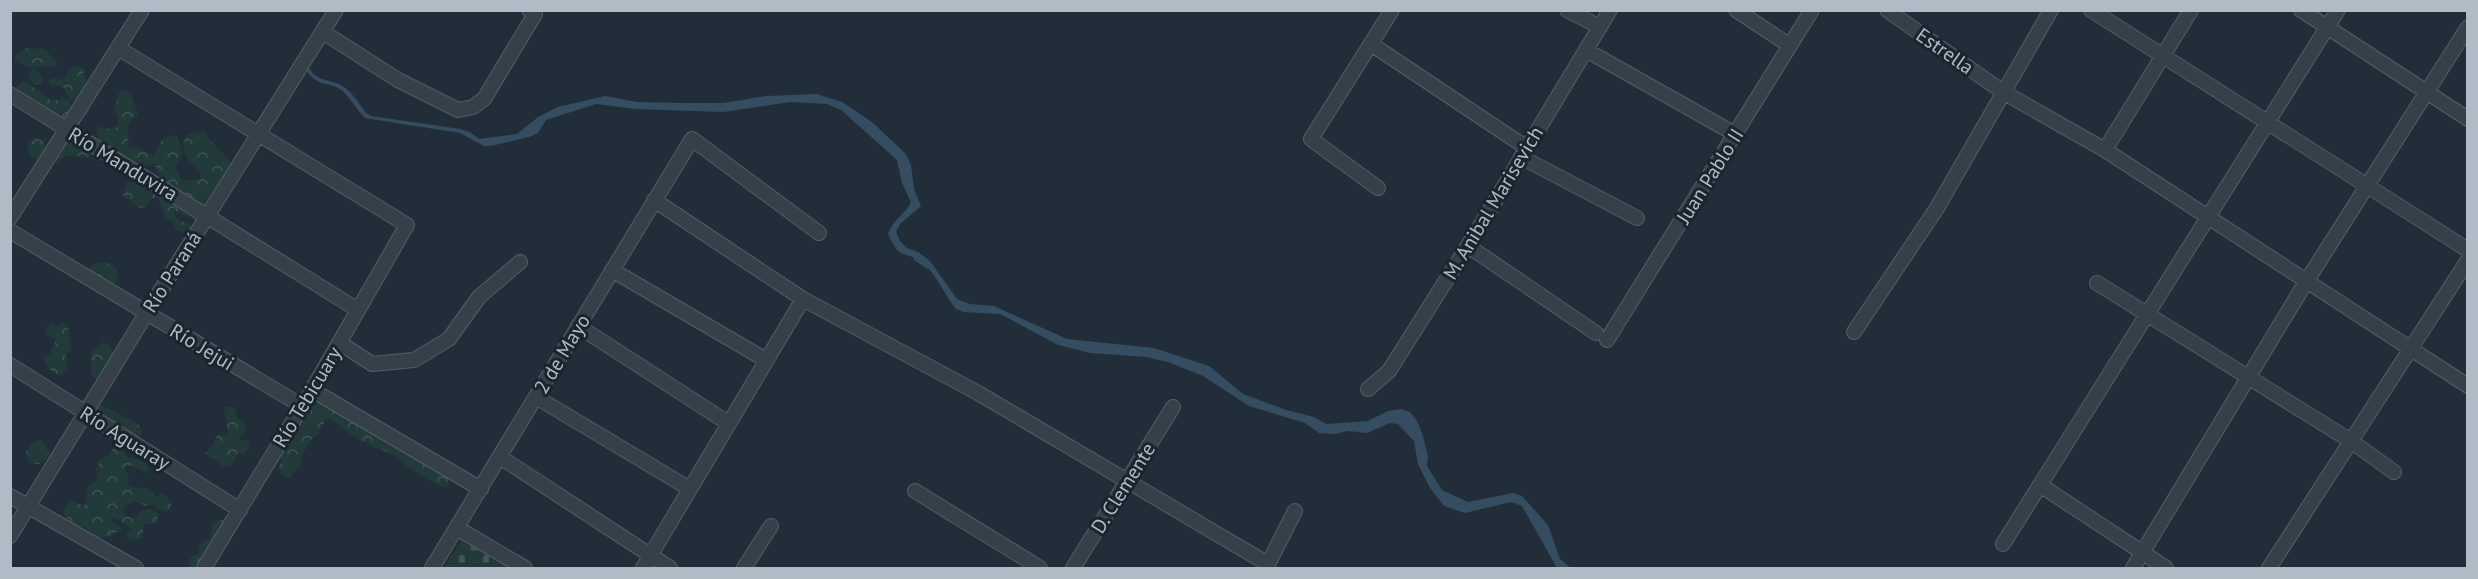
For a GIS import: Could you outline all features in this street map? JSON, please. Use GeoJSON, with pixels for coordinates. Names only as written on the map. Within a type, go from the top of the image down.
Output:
{"type":"FeatureCollection","features":[{"type":"Feature","properties":{"kind":"street"},"geometry":{"type":"LineString","coordinates":[[10,218],[142,10]]}},
{"type":"Feature","properties":{"kind":"street","name":"Río Paraná"},"geometry":{"type":"LineString","coordinates":[[10,536],[146,314],[287,93],[336,10]]}},
{"type":"Feature","properties":{"kind":"street"},"geometry":{"type":"LineString","coordinates":[[1378,188],[1311,139],[1392,10]]}},
{"type":"Feature","properties":{"kind":"street"},"geometry":{"type":"LineString","coordinates":[[1567,10],[1600,27]]}},
{"type":"Feature","properties":{"kind":"street","name":"M. Anibal Marisevich"},"geometry":{"type":"LineString","coordinates":[[1368,389],[1389,371],[1468,246],[1610,10]]}},
{"type":"Feature","properties":{"kind":"street"},"geometry":{"type":"LineString","coordinates":[[1736,10],[1789,45]]}},
{"type":"Feature","properties":{"kind":"street","name":"Juan Pablo II"},"geometry":{"type":"LineString","coordinates":[[1468,246],[1601,337],[1736,134],[1812,10]]}},
{"type":"Feature","properties":{"kind":"street","name":"Estrella"},"geometry":{"type":"LineString","coordinates":[[1887,10],[2003,92],[2105,150],[2468,386]]}},
{"type":"Feature","properties":{"kind":"street"},"geometry":{"type":"LineString","coordinates":[[1854,332],[1937,208],[2051,10]]}},
{"type":"Feature","properties":{"kind":"street"},"geometry":{"type":"LineString","coordinates":[[2091,10],[2468,250]]}},
{"type":"Feature","properties":{"kind":"street"},"geometry":{"type":"LineString","coordinates":[[2105,150],[2191,10]]}},
{"type":"Feature","properties":{"kind":"street"},"geometry":{"type":"LineString","coordinates":[[2301,10],[2468,119]]}},
{"type":"Feature","properties":{"kind":"street"},"geometry":{"type":"LineString","coordinates":[[2003,544],[2338,10]]}},
{"type":"Feature","properties":{"kind":"street"},"geometry":{"type":"LineString","coordinates":[[323,32],[398,80],[458,110],[472,107],[484,99],[533,13]]}},
{"type":"Feature","properties":{"kind":"street"},"geometry":{"type":"LineString","coordinates":[[2133,568],[2366,185],[2468,27]]}},
{"type":"Feature","properties":{"kind":"street"},"geometry":{"type":"LineString","coordinates":[[1371,44],[1524,152],[1637,218]]}},
{"type":"Feature","properties":{"kind":"street"},"geometry":{"type":"LineString","coordinates":[[117,48],[260,135]]}},
{"type":"Feature","properties":{"kind":"street"},"geometry":{"type":"LineString","coordinates":[[1586,50],[1736,134]]}},
{"type":"Feature","properties":{"kind":"street","name":"Río Manduvira"},"geometry":{"type":"LineString","coordinates":[[10,94],[358,310]]}},
{"type":"Feature","properties":{"kind":"street","name":"Río Tebicuary"},"geometry":{"type":"LineString","coordinates":[[204,568],[340,343],[407,225],[260,135]]}},
{"type":"Feature","properties":{"kind":"street","name":"2 de Mayo"},"geometry":{"type":"LineString","coordinates":[[432,568],[692,139],[819,233]]}},
{"type":"Feature","properties":{"kind":"street"},"geometry":{"type":"LineString","coordinates":[[654,200],[803,299],[978,393],[1267,566],[1295,511]]}},
{"type":"Feature","properties":{"kind":"street","name":"Río Jejui"},"geometry":{"type":"LineString","coordinates":[[10,231],[302,406]]}},
{"type":"Feature","properties":{"kind":"street"},"geometry":{"type":"LineString","coordinates":[[2269,568],[2468,260]]}},
{"type":"Feature","properties":{"kind":"street"},"geometry":{"type":"LineString","coordinates":[[340,343],[372,364],[414,360],[449,339],[479,297],[520,262]]}},
{"type":"Feature","properties":{"kind":"street"},"geometry":{"type":"LineString","coordinates":[[612,270],[766,360]]}},
{"type":"Feature","properties":{"kind":"street"},"geometry":{"type":"LineString","coordinates":[[2097,283],[2351,441],[2394,472]]}},
{"type":"Feature","properties":{"kind":"street"},"geometry":{"type":"LineString","coordinates":[[643,568],[803,299]]}},
{"type":"Feature","properties":{"kind":"street"},"geometry":{"type":"LineString","coordinates":[[578,326],[728,423]]}},
{"type":"Feature","properties":{"kind":"street","name":"Río Aguaray"},"geometry":{"type":"LineString","coordinates":[[10,365],[240,510]]}},
{"type":"Feature","properties":{"kind":"street"},"geometry":{"type":"LineString","coordinates":[[312,390],[481,489]]}},
{"type":"Feature","properties":{"kind":"street"},"geometry":{"type":"LineString","coordinates":[[536,397],[690,489]]}},
{"type":"Feature","properties":{"kind":"street","name":"D. Clemente"},"geometry":{"type":"LineString","coordinates":[[1073,568],[1173,407]]}},
{"type":"Feature","properties":{"kind":"street"},"geometry":{"type":"LineString","coordinates":[[500,457],[670,568]]}},
{"type":"Feature","properties":{"kind":"street"},"geometry":{"type":"LineString","coordinates":[[2040,485],[2166,568]]}},
{"type":"Feature","properties":{"kind":"street"},"geometry":{"type":"LineString","coordinates":[[915,491],[1040,568]]}},
{"type":"Feature","properties":{"kind":"street"},"geometry":{"type":"LineString","coordinates":[[10,496],[136,568]]}},
{"type":"Feature","properties":{"kind":"street"},"geometry":{"type":"LineString","coordinates":[[744,568],[771,526]]}},
{"type":"Feature","properties":{"kind":"street"},"geometry":{"type":"LineString","coordinates":[[457,528],[525,568]]}},
{"type":"Feature","properties":{"kind":"green space"},"geometry":{"type":"Polygon","coordinates":[[[25,48],[44,49],[58,63],[56,66],[35,67],[34,69],[43,76],[42,83],[39,85],[34,85],[29,78],[31,68],[15,61],[15,57],[25,48]]]}},
{"type":"Feature","properties":{"kind":"green space"},"geometry":{"type":"Polygon","coordinates":[[[77,65],[83,69],[86,82],[83,90],[91,109],[83,119],[79,118],[78,99],[70,100],[63,87],[52,85],[49,82],[52,78],[63,80],[77,65]]]}},
{"type":"Feature","properties":{"kind":"green space"},"geometry":{"type":"Polygon","coordinates":[[[24,81],[51,101],[64,99],[70,102],[72,108],[66,124],[32,98],[19,95],[17,86],[24,81]]]}},
{"type":"Feature","properties":{"kind":"green space"},"geometry":{"type":"Polygon","coordinates":[[[124,90],[131,95],[138,115],[130,122],[128,148],[136,147],[154,156],[164,139],[170,135],[178,137],[182,153],[176,168],[182,180],[200,180],[200,173],[186,155],[183,144],[188,134],[205,131],[232,165],[209,205],[200,206],[196,221],[177,211],[173,212],[177,219],[194,227],[190,235],[175,229],[174,221],[165,218],[158,198],[151,199],[146,207],[139,208],[123,195],[128,182],[141,182],[146,189],[150,189],[162,181],[154,163],[138,165],[121,158],[106,146],[96,133],[100,126],[109,129],[118,127],[119,116],[113,110],[120,91],[124,90]]]}},
{"type":"Feature","properties":{"kind":"green space"},"geometry":{"type":"Polygon","coordinates":[[[35,138],[43,141],[48,149],[69,143],[85,143],[90,150],[89,157],[67,156],[56,163],[32,159],[28,151],[29,143],[35,138]]]}},
{"type":"Feature","properties":{"kind":"green space"},"geometry":{"type":"Polygon","coordinates":[[[103,262],[111,264],[118,272],[116,283],[100,280],[91,273],[89,269],[103,262]]]}},
{"type":"Feature","properties":{"kind":"green space"},"geometry":{"type":"Polygon","coordinates":[[[64,322],[68,326],[71,348],[65,357],[69,370],[59,376],[45,363],[44,356],[50,354],[56,340],[46,334],[45,330],[51,323],[58,327],[64,322]]]}},
{"type":"Feature","properties":{"kind":"green space"},"geometry":{"type":"Polygon","coordinates":[[[104,342],[115,353],[97,380],[91,375],[91,351],[104,342]]]}},
{"type":"Feature","properties":{"kind":"green space"},"geometry":{"type":"Polygon","coordinates":[[[321,403],[414,458],[443,472],[449,479],[449,487],[441,487],[391,454],[358,439],[330,419],[326,419],[319,433],[303,453],[301,465],[289,478],[285,478],[279,469],[283,452],[293,440],[306,413],[310,408],[321,403]]]}},
{"type":"Feature","properties":{"kind":"green space"},"geometry":{"type":"Polygon","coordinates":[[[101,405],[138,424],[142,431],[141,435],[129,437],[123,426],[111,423],[99,410],[101,405]]]}},
{"type":"Feature","properties":{"kind":"green space"},"geometry":{"type":"Polygon","coordinates":[[[235,407],[237,419],[244,423],[246,430],[239,438],[248,441],[250,449],[246,450],[246,454],[238,453],[231,466],[222,466],[219,460],[212,459],[206,453],[213,445],[217,435],[226,435],[228,432],[224,409],[235,407]]]}},
{"type":"Feature","properties":{"kind":"green space"},"geometry":{"type":"Polygon","coordinates":[[[40,440],[46,445],[49,454],[41,463],[29,463],[26,452],[31,444],[40,440]]]}},
{"type":"Feature","properties":{"kind":"green space"},"geometry":{"type":"Polygon","coordinates":[[[114,447],[120,448],[129,458],[144,462],[148,467],[147,473],[130,465],[126,466],[130,487],[148,488],[156,497],[163,494],[172,502],[170,510],[166,512],[159,510],[154,504],[146,506],[135,501],[124,506],[124,515],[131,518],[139,517],[139,513],[146,509],[154,510],[158,514],[157,523],[144,524],[142,538],[130,541],[126,535],[131,528],[116,518],[112,518],[112,522],[120,526],[121,531],[100,540],[91,536],[86,528],[69,520],[63,511],[68,501],[72,500],[83,506],[86,504],[87,488],[98,479],[96,471],[99,460],[109,455],[114,447]]]}},
{"type":"Feature","properties":{"kind":"green space"},"geometry":{"type":"Polygon","coordinates":[[[221,520],[226,522],[208,568],[188,568],[191,557],[198,554],[200,544],[210,538],[212,524],[221,520]]]}},
{"type":"Feature","properties":{"kind":"green space"},"geometry":{"type":"Polygon","coordinates":[[[461,540],[509,568],[444,568],[461,540]]]}},
{"type":"Feature","properties":{"kind":"water"},"geometry":{"type":"Polygon","coordinates":[[[308,67],[316,76],[339,84],[347,90],[371,116],[460,129],[470,132],[479,139],[517,134],[538,117],[558,107],[605,96],[637,102],[724,103],[766,96],[817,94],[842,102],[872,122],[906,154],[911,165],[914,189],[921,206],[900,224],[896,232],[900,241],[907,248],[918,252],[930,261],[957,299],[970,304],[994,306],[1067,339],[1154,348],[1209,366],[1243,394],[1286,410],[1314,417],[1326,424],[1368,421],[1388,411],[1401,409],[1410,412],[1422,433],[1428,456],[1427,466],[1442,490],[1468,502],[1513,493],[1522,496],[1548,525],[1560,559],[1571,568],[1557,568],[1522,506],[1511,502],[1465,513],[1444,506],[1430,488],[1418,464],[1414,441],[1398,424],[1390,423],[1367,433],[1348,431],[1335,434],[1319,433],[1305,423],[1249,406],[1203,376],[1168,362],[1146,357],[1090,353],[1058,345],[1000,314],[963,312],[956,309],[927,267],[917,259],[896,249],[888,234],[911,202],[902,183],[897,160],[841,110],[827,104],[790,102],[723,112],[635,109],[596,104],[546,120],[538,133],[529,137],[484,146],[460,133],[365,118],[343,91],[315,80],[306,70],[308,67]]]}},
{"type":"Feature","properties":{"kind":"waterway"},"geometry":{"type":"LineString","coordinates":[[915,259],[927,267]]}}]}
